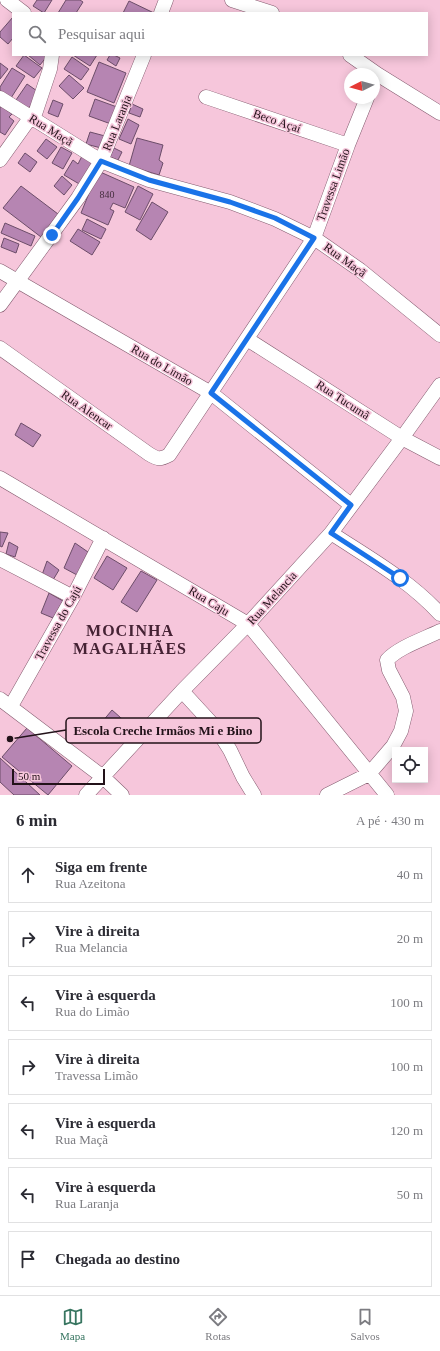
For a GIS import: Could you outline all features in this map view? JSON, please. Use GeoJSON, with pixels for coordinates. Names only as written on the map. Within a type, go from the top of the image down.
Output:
{"type":"FeatureCollection","features":[{"type":"Feature","properties":{"kind":"street"},"geometry":{"type":"LineString","coordinates":[[7,0],[23,12]]}},
{"type":"Feature","properties":{"kind":"street"},"geometry":{"type":"LineString","coordinates":[[161,12],[166,0]]}},
{"type":"Feature","properties":{"kind":"street"},"geometry":{"type":"LineString","coordinates":[[232,0],[269,12]]}},
{"type":"Feature","properties":{"kind":"street"},"geometry":{"type":"LineString","coordinates":[[0,160],[32,119],[50,69],[52,56]]}},
{"type":"Feature","properties":{"kind":"street","name":"Rua Laranja"},"geometry":{"type":"LineString","coordinates":[[0,306],[78,198],[101,161],[144,56]]}},
{"type":"Feature","properties":{"kind":"street"},"geometry":{"type":"LineString","coordinates":[[351,56],[365,68]]}},
{"type":"Feature","properties":{"kind":"street"},"geometry":{"type":"LineString","coordinates":[[380,80],[440,113]]}},
{"type":"Feature","properties":{"kind":"street","name":"Beco Açaí"},"geometry":{"type":"LineString","coordinates":[[206,97],[348,145]]}},
{"type":"Feature","properties":{"kind":"street","name":"Rua Maçã"},"geometry":{"type":"LineString","coordinates":[[0,98],[101,161],[149,180],[230,202],[275,218],[314,238],[360,270],[440,335]]}},
{"type":"Feature","properties":{"kind":"street","name":"Travessa Limão"},"geometry":{"type":"LineString","coordinates":[[174,448],[314,238],[365,104]]}},
{"type":"Feature","properties":{"kind":"street","name":"Rua do Limão"},"geometry":{"type":"LineString","coordinates":[[0,271],[211,393],[351,505]]}},
{"type":"Feature","properties":{"kind":"street","name":"Rua Tucumã"},"geometry":{"type":"LineString","coordinates":[[247,339],[402,438],[440,458]]}},
{"type":"Feature","properties":{"kind":"street","name":"Rua Alencar"},"geometry":{"type":"LineString","coordinates":[[0,348],[157,459],[163,459],[169,455],[174,448]]}},
{"type":"Feature","properties":{"kind":"street","name":"Rua Melancia"},"geometry":{"type":"LineString","coordinates":[[86,795],[182,691],[248,624],[331,533],[440,385]]}},
{"type":"Feature","properties":{"kind":"street","name":"Rua Caju"},"geometry":{"type":"LineString","coordinates":[[0,478],[248,624],[369,774],[388,795]]}},
{"type":"Feature","properties":{"kind":"street"},"geometry":{"type":"LineString","coordinates":[[331,533],[400,578],[440,614]]}},
{"type":"Feature","properties":{"kind":"street","name":"Travessa do Cajú"},"geometry":{"type":"LineString","coordinates":[[5,703],[73,597],[103,538]]}},
{"type":"Feature","properties":{"kind":"street"},"geometry":{"type":"LineString","coordinates":[[0,559],[73,597]]}},
{"type":"Feature","properties":{"kind":"street"},"geometry":{"type":"LineString","coordinates":[[326,795],[369,774],[393,746],[401,731],[406,711],[403,697],[389,670],[388,660],[392,655],[404,648],[440,631]]}},
{"type":"Feature","properties":{"kind":"street"},"geometry":{"type":"LineString","coordinates":[[182,691],[216,728],[230,750],[243,777],[254,795]]}},
{"type":"Feature","properties":{"kind":"street"},"geometry":{"type":"LineString","coordinates":[[5,703],[103,777],[122,795]]}},
{"type":"Feature","properties":{"kind":"building"},"geometry":{"type":"Polygon","coordinates":[[[37,0],[52,0],[45,12],[33,6],[37,0]]]}},
{"type":"Feature","properties":{"kind":"building"},"geometry":{"type":"Polygon","coordinates":[[[66,0],[80,0],[83,2],[77,12],[59,12],[66,0]]]}},
{"type":"Feature","properties":{"kind":"building"},"geometry":{"type":"Polygon","coordinates":[[[129,1],[152,12],[124,12],[129,1]]]}},
{"type":"Feature","properties":{"kind":"building"},"geometry":{"type":"Polygon","coordinates":[[[12,18],[12,39],[8,44],[0,37],[0,32],[12,18]]]}},
{"type":"Feature","properties":{"kind":"building"},"geometry":{"type":"Polygon","coordinates":[[[23,56],[25,56],[42,68],[34,78],[16,66],[23,56]]]}},
{"type":"Feature","properties":{"kind":"building"},"geometry":{"type":"Polygon","coordinates":[[[29,56],[47,56],[40,65],[29,56]]]}},
{"type":"Feature","properties":{"kind":"building"},"geometry":{"type":"Polygon","coordinates":[[[75,56],[96,56],[90,66],[75,56]]]}},
{"type":"Feature","properties":{"kind":"building"},"geometry":{"type":"Polygon","coordinates":[[[109,56],[116,56],[120,58],[116,66],[107,60],[109,56]]]}},
{"type":"Feature","properties":{"kind":"building"},"geometry":{"type":"Polygon","coordinates":[[[72,57],[89,69],[81,80],[64,69],[72,57]]]}},
{"type":"Feature","properties":{"kind":"building"},"geometry":{"type":"Polygon","coordinates":[[[99,62],[126,73],[114,103],[87,92],[99,62]]]}},
{"type":"Feature","properties":{"kind":"building"},"geometry":{"type":"Polygon","coordinates":[[[0,63],[8,69],[0,79],[0,63]]]}},
{"type":"Feature","properties":{"kind":"building"},"geometry":{"type":"Polygon","coordinates":[[[12,68],[25,76],[11,98],[0,91],[0,87],[12,68]]]}},
{"type":"Feature","properties":{"kind":"building"},"geometry":{"type":"Polygon","coordinates":[[[69,75],[84,88],[73,99],[59,86],[69,75]]]}},
{"type":"Feature","properties":{"kind":"building"},"geometry":{"type":"Polygon","coordinates":[[[27,84],[40,93],[28,109],[16,100],[27,84]]]}},
{"type":"Feature","properties":{"kind":"building"},"geometry":{"type":"Polygon","coordinates":[[[95,99],[117,107],[111,124],[89,116],[95,99]]]}},
{"type":"Feature","properties":{"kind":"building"},"geometry":{"type":"Polygon","coordinates":[[[53,100],[63,104],[58,117],[48,113],[53,100]]]}},
{"type":"Feature","properties":{"kind":"building"},"geometry":{"type":"Polygon","coordinates":[[[132,104],[143,109],[140,117],[129,113],[132,104]]]}},
{"type":"Feature","properties":{"kind":"building"},"geometry":{"type":"Polygon","coordinates":[[[1,106],[12,114],[9,117],[14,121],[5,135],[0,132],[1,106]]]}},
{"type":"Feature","properties":{"kind":"building"},"geometry":{"type":"Polygon","coordinates":[[[128,119],[139,125],[131,144],[119,139],[128,119]]]}},
{"type":"Feature","properties":{"kind":"building"},"geometry":{"type":"Polygon","coordinates":[[[90,132],[105,136],[101,148],[86,144],[90,132]]]}},
{"type":"Feature","properties":{"kind":"building"},"geometry":{"type":"Polygon","coordinates":[[[137,138],[163,145],[159,160],[163,163],[159,175],[129,166],[137,138]]]}},
{"type":"Feature","properties":{"kind":"building"},"geometry":{"type":"Polygon","coordinates":[[[46,139],[57,147],[47,159],[37,151],[46,139]]]}},
{"type":"Feature","properties":{"kind":"building"},"geometry":{"type":"Polygon","coordinates":[[[61,147],[72,153],[63,169],[52,163],[61,147]]]}},
{"type":"Feature","properties":{"kind":"building"},"geometry":{"type":"Polygon","coordinates":[[[114,148],[122,152],[118,160],[110,157],[114,148]]]}},
{"type":"Feature","properties":{"kind":"building"},"geometry":{"type":"Polygon","coordinates":[[[25,153],[37,162],[30,172],[18,163],[25,153]]]}},
{"type":"Feature","properties":{"kind":"building"},"geometry":{"type":"Polygon","coordinates":[[[82,156],[94,164],[81,185],[64,175],[73,160],[78,164],[82,156]]]}},
{"type":"Feature","properties":{"kind":"building"},"geometry":{"type":"Polygon","coordinates":[[[98,171],[134,187],[125,208],[113,203],[110,209],[114,211],[108,225],[81,213],[98,171]]]}},
{"type":"Feature","properties":{"kind":"building"},"geometry":{"type":"Polygon","coordinates":[[[62,176],[72,185],[64,195],[54,186],[62,176]]]}},
{"type":"Feature","properties":{"kind":"building"},"geometry":{"type":"Polygon","coordinates":[[[21,186],[58,214],[41,237],[3,208],[21,186]]]}},
{"type":"Feature","properties":{"kind":"building"},"geometry":{"type":"Polygon","coordinates":[[[138,186],[153,194],[140,220],[125,212],[138,186]]]}},
{"type":"Feature","properties":{"kind":"building"},"geometry":{"type":"Polygon","coordinates":[[[152,202],[168,212],[151,240],[136,230],[152,202]]]}},
{"type":"Feature","properties":{"kind":"building"},"geometry":{"type":"Polygon","coordinates":[[[87,219],[106,229],[101,239],[82,230],[87,219]]]}},
{"type":"Feature","properties":{"kind":"building"},"geometry":{"type":"Polygon","coordinates":[[[5,223],[35,236],[31,246],[1,233],[5,223]]]}},
{"type":"Feature","properties":{"kind":"building"},"geometry":{"type":"Polygon","coordinates":[[[78,229],[100,242],[92,255],[70,241],[78,229]]]}},
{"type":"Feature","properties":{"kind":"building"},"geometry":{"type":"Polygon","coordinates":[[[4,238],[19,244],[16,253],[1,247],[4,238]]]}},
{"type":"Feature","properties":{"kind":"building"},"geometry":{"type":"Polygon","coordinates":[[[21,423],[41,435],[33,447],[15,435],[21,423]]]}},
{"type":"Feature","properties":{"kind":"building"},"geometry":{"type":"Polygon","coordinates":[[[0,532],[8,533],[2,547],[0,546],[0,532]]]}},
{"type":"Feature","properties":{"kind":"building"},"geometry":{"type":"Polygon","coordinates":[[[9,542],[18,547],[15,557],[6,554],[9,542]]]}},
{"type":"Feature","properties":{"kind":"building"},"geometry":{"type":"Polygon","coordinates":[[[75,543],[88,552],[77,575],[64,568],[75,543]]]}},
{"type":"Feature","properties":{"kind":"building"},"geometry":{"type":"Polygon","coordinates":[[[107,556],[127,568],[113,590],[94,578],[107,556]]]}},
{"type":"Feature","properties":{"kind":"building"},"geometry":{"type":"Polygon","coordinates":[[[47,561],[59,570],[53,580],[42,575],[47,561]]]}},
{"type":"Feature","properties":{"kind":"building"},"geometry":{"type":"Polygon","coordinates":[[[141,571],[157,580],[137,612],[121,602],[141,571]]]}},
{"type":"Feature","properties":{"kind":"building"},"geometry":{"type":"Polygon","coordinates":[[[49,593],[63,601],[53,618],[41,613],[49,593]]]}},
{"type":"Feature","properties":{"kind":"building"},"geometry":{"type":"Polygon","coordinates":[[[112,710],[129,725],[113,743],[97,728],[112,710]]]}},
{"type":"Feature","properties":{"kind":"building"},"geometry":{"type":"Polygon","coordinates":[[[27,728],[72,766],[48,795],[2,757],[27,728]]]}},
{"type":"Feature","properties":{"kind":"building"},"geometry":{"type":"Polygon","coordinates":[[[0,758],[40,795],[14,795],[0,782],[0,758]]]}},
{"type":"Feature","properties":{"kind":"place","name":"Escola Creche Irmãos Mi e Bino"},"geometry":{"type":"Point","coordinates":[10,739]}},
{"type":"Feature","properties":{"kind":"district","name":"MOCINHA MAGALHÃES"},"geometry":{"type":"Point","coordinates":[130,639]}},
{"type":"Feature","properties":{"kind":"route"},"geometry":{"type":"LineString","coordinates":[[52,235],[78,198],[101,161],[149,180],[230,202],[275,218],[314,238],[211,393],[351,505],[331,533],[400,578]]}}]}
